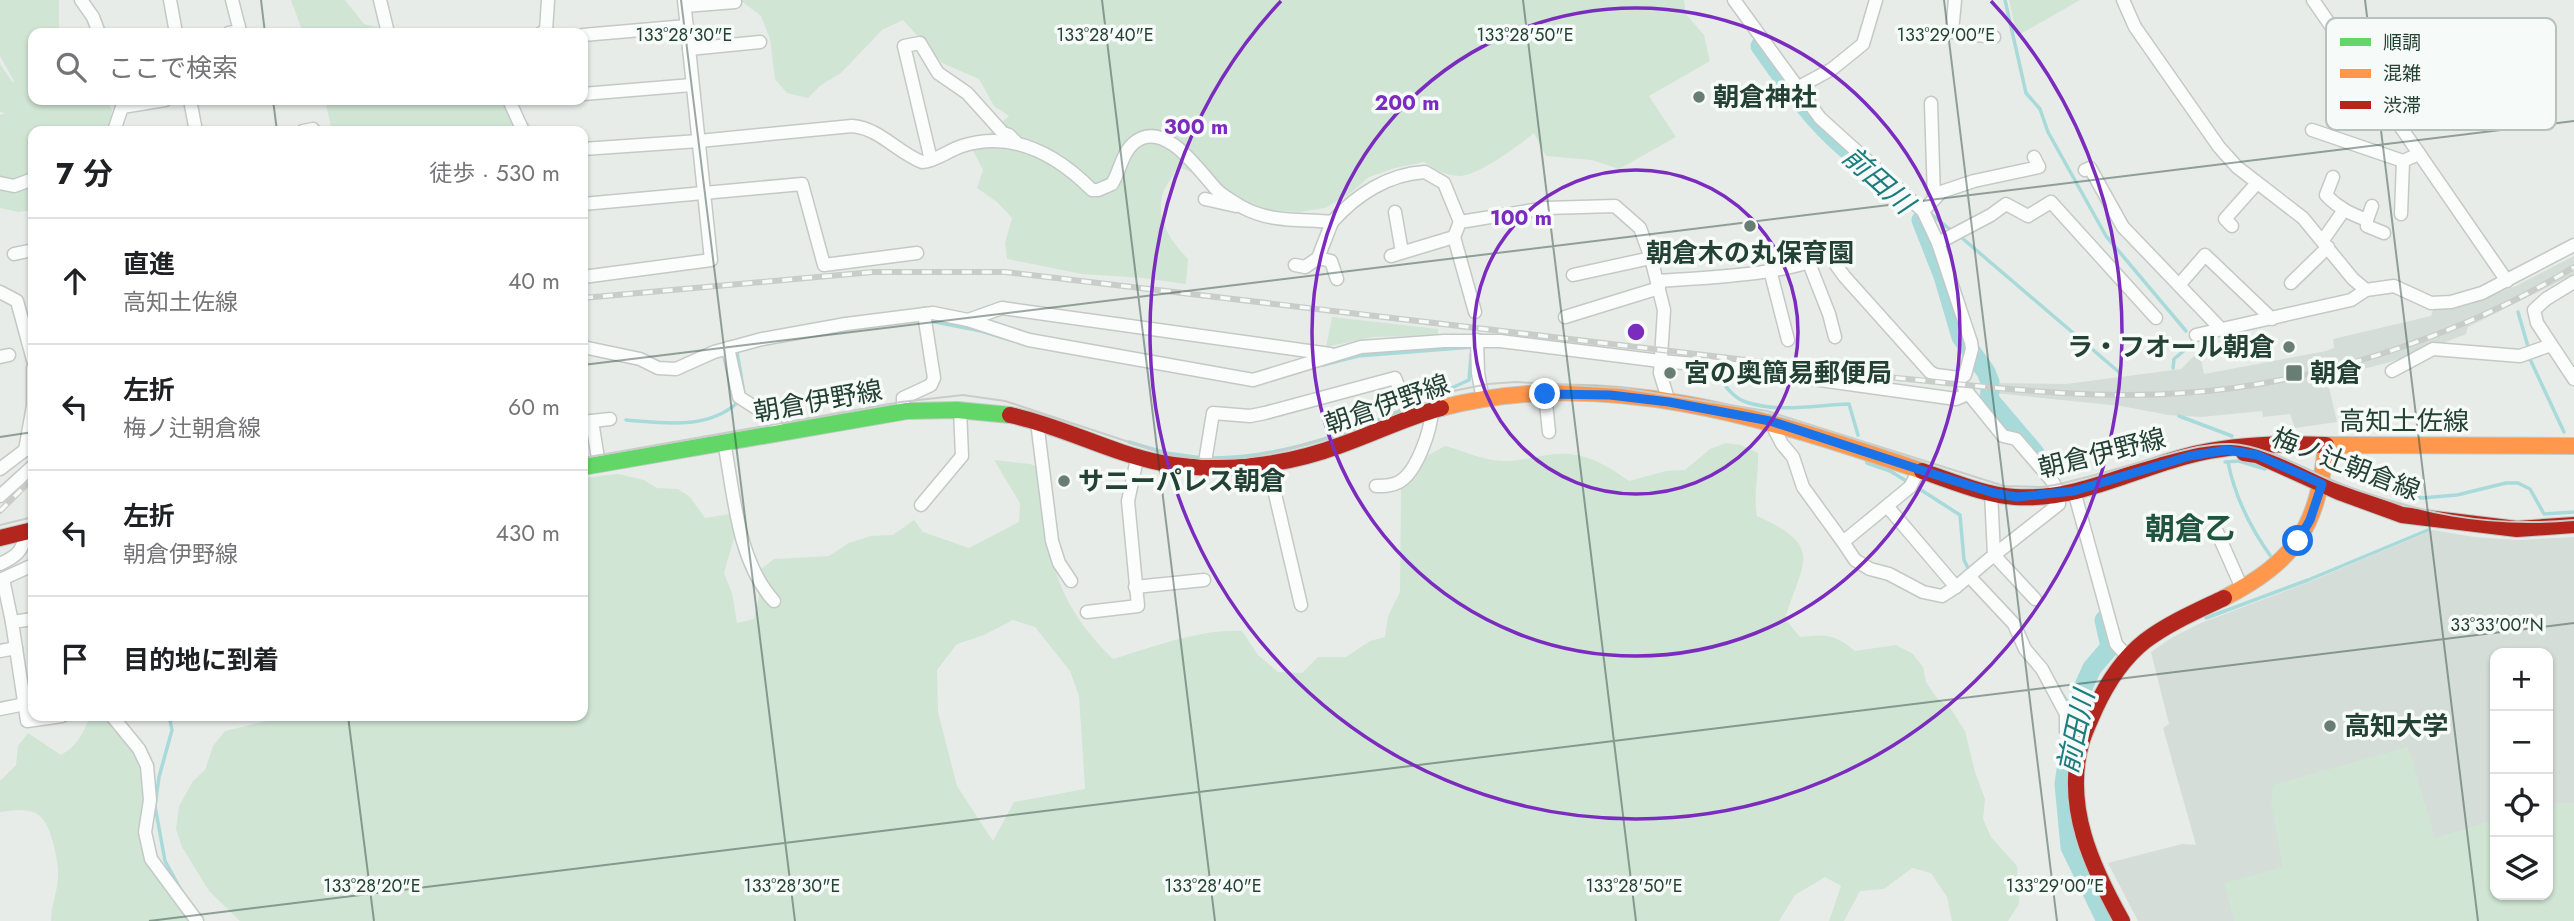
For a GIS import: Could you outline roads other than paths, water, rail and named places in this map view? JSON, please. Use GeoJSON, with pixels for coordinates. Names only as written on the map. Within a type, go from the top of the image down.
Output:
{"type":"FeatureCollection","features":[{"type":"Feature","properties":{"kind":"main road","name":"朝倉伊野線"},"geometry":{"type":"LineString","coordinates":[[591,466],[903,412],[960,409],[1037,422],[1137,459],[1204,468],[1268,464],[1316,454],[1432,410],[1483,400],[1545,394],[1610,395],[1669,402],[1770,421],[1919,470],[2017,497],[2067,492],[2190,456],[2227,450],[2302,444],[2326,445]]}},
{"type":"Feature","properties":{"kind":"main road","name":"高知土佐線"},"geometry":{"type":"LineString","coordinates":[[2122,921],[2090,863],[2080,828],[2075,737],[2128,657],[2147,639],[2266,572],[2298,541],[2310,520],[2322,484],[2326,445],[2574,446]]}},
{"type":"Feature","properties":{"kind":"main road","name":"梅ノ辻朝倉線"},"geometry":{"type":"LineString","coordinates":[[2227,450],[2257,455],[2402,515],[2517,529],[2574,525]]}},
{"type":"Feature","properties":{"kind":"main road"},"geometry":{"type":"LineString","coordinates":[[0,538],[28,531]]}},
{"type":"Feature","properties":{"kind":"street"},"geometry":{"type":"LineString","coordinates":[[81,0],[97,28]]}},
{"type":"Feature","properties":{"kind":"street"},"geometry":{"type":"LineString","coordinates":[[170,0],[175,28]]}},
{"type":"Feature","properties":{"kind":"street"},"geometry":{"type":"LineString","coordinates":[[232,0],[239,28]]}},
{"type":"Feature","properties":{"kind":"street"},"geometry":{"type":"LineString","coordinates":[[380,0],[387,28]]}},
{"type":"Feature","properties":{"kind":"street"},"geometry":{"type":"LineString","coordinates":[[546,28],[548,0]]}},
{"type":"Feature","properties":{"kind":"street"},"geometry":{"type":"LineString","coordinates":[[1565,317],[1658,284],[1770,270],[1809,262],[1833,252],[1844,276],[1930,372],[1960,378],[1965,375],[1971,351],[1938,243],[1923,211],[1831,129],[1797,88],[1734,0]]}},
{"type":"Feature","properties":{"kind":"street"},"geometry":{"type":"LineString","coordinates":[[1797,88],[1827,72],[1863,44],[1877,0]]}},
{"type":"Feature","properties":{"kind":"street"},"geometry":{"type":"LineString","coordinates":[[1955,0],[1952,32],[1994,37]]}},
{"type":"Feature","properties":{"kind":"street"},"geometry":{"type":"LineString","coordinates":[[2123,0],[2135,27],[2219,147],[2237,167],[2303,218],[2366,290]]}},
{"type":"Feature","properties":{"kind":"street"},"geometry":{"type":"LineString","coordinates":[[2313,0],[2326,19]]}},
{"type":"Feature","properties":{"kind":"street"},"geometry":{"type":"LineString","coordinates":[[588,276],[711,260],[685,3],[735,2]]}},
{"type":"Feature","properties":{"kind":"street"},"geometry":{"type":"LineString","coordinates":[[588,35],[687,26]]}},
{"type":"Feature","properties":{"kind":"street"},"geometry":{"type":"LineString","coordinates":[[689,49],[760,42]]}},
{"type":"Feature","properties":{"kind":"street"},"geometry":{"type":"LineString","coordinates":[[931,160],[904,46],[920,43],[938,73],[967,93],[1017,145]]}},
{"type":"Feature","properties":{"kind":"street"},"geometry":{"type":"LineString","coordinates":[[588,94],[692,85]]}},
{"type":"Feature","properties":{"kind":"street"},"geometry":{"type":"LineString","coordinates":[[1931,103],[1934,198]]}},
{"type":"Feature","properties":{"kind":"street"},"geometry":{"type":"LineString","coordinates":[[116,126],[122,107],[134,105]]}},
{"type":"Feature","properties":{"kind":"street"},"geometry":{"type":"LineString","coordinates":[[191,105],[195,126]]}},
{"type":"Feature","properties":{"kind":"street"},"geometry":{"type":"LineString","coordinates":[[511,105],[521,126]]}},
{"type":"Feature","properties":{"kind":"street"},"geometry":{"type":"LineString","coordinates":[[588,149],[867,127],[907,156],[922,162],[971,143],[995,140],[1017,145],[1053,157],[1074,172],[1092,190],[1098,190],[1112,184],[1128,150],[1136,141],[1157,137],[1178,147],[1219,192],[1242,207]]}},
{"type":"Feature","properties":{"kind":"street"},"geometry":{"type":"LineString","coordinates":[[2312,130],[2403,161],[2419,154]]}},
{"type":"Feature","properties":{"kind":"street"},"geometry":{"type":"LineString","coordinates":[[2402,130],[2507,281]]}},
{"type":"Feature","properties":{"kind":"street"},"geometry":{"type":"LineString","coordinates":[[1923,211],[1941,192],[1975,181],[2039,167],[2034,157]]}},
{"type":"Feature","properties":{"kind":"street"},"geometry":{"type":"LineString","coordinates":[[2401,214],[2403,161]]}},
{"type":"Feature","properties":{"kind":"street"},"geometry":{"type":"LineString","coordinates":[[2085,170],[2090,169],[2123,227],[2221,329]]}},
{"type":"Feature","properties":{"kind":"street"},"geometry":{"type":"LineString","coordinates":[[1295,265],[1305,267],[1318,258],[1332,222],[1364,193],[1407,175],[1425,172],[1444,183],[1460,222],[1454,237],[1475,312]]}},
{"type":"Feature","properties":{"kind":"street"},"geometry":{"type":"LineString","coordinates":[[2333,177],[2326,195],[2344,210],[2367,220]]}},
{"type":"Feature","properties":{"kind":"street"},"geometry":{"type":"LineString","coordinates":[[0,183],[14,186],[28,181]]}},
{"type":"Feature","properties":{"kind":"street"},"geometry":{"type":"LineString","coordinates":[[2232,226],[2225,219],[2257,183]]}},
{"type":"Feature","properties":{"kind":"street"},"geometry":{"type":"LineString","coordinates":[[588,204],[802,184],[824,265],[917,253]]}},
{"type":"Feature","properties":{"kind":"street"},"geometry":{"type":"LineString","coordinates":[[1205,199],[1242,207],[1271,218],[1332,222]]}},
{"type":"Feature","properties":{"kind":"street"},"geometry":{"type":"LineString","coordinates":[[1938,243],[2006,204],[2028,216],[2051,202],[2156,318]]}},
{"type":"Feature","properties":{"kind":"street"},"geometry":{"type":"LineString","coordinates":[[1460,222],[1546,208],[1615,206],[1640,228],[1651,257],[1664,310],[1660,373],[1669,402]]}},
{"type":"Feature","properties":{"kind":"street"},"geometry":{"type":"LineString","coordinates":[[2372,206],[2367,226],[2385,233]]}},
{"type":"Feature","properties":{"kind":"street"},"geometry":{"type":"LineString","coordinates":[[2291,283],[2325,243],[2344,210]]}},
{"type":"Feature","properties":{"kind":"street"},"geometry":{"type":"LineString","coordinates":[[1395,212],[1397,254],[1454,237]]}},
{"type":"Feature","properties":{"kind":"street"},"geometry":{"type":"LineString","coordinates":[[2196,335],[2351,300],[2366,290],[2394,286],[2431,303],[2451,302],[2482,293],[2574,245]]}},
{"type":"Feature","properties":{"kind":"street"},"geometry":{"type":"LineString","coordinates":[[14,254],[28,251]]}},
{"type":"Feature","properties":{"kind":"street"},"geometry":{"type":"LineString","coordinates":[[2179,285],[2205,255],[2272,318]]}},
{"type":"Feature","properties":{"kind":"street"},"geometry":{"type":"LineString","coordinates":[[1573,275],[1651,257]]}},
{"type":"Feature","properties":{"kind":"street"},"geometry":{"type":"LineString","coordinates":[[1318,258],[1331,261],[1337,279]]}},
{"type":"Feature","properties":{"kind":"street"},"geometry":{"type":"LineString","coordinates":[[1809,262],[1835,337]]}},
{"type":"Feature","properties":{"kind":"street"},"geometry":{"type":"LineString","coordinates":[[1770,270],[1788,340]]}},
{"type":"Feature","properties":{"kind":"street"},"geometry":{"type":"LineString","coordinates":[[2574,282],[2546,299],[2534,310],[2537,323],[2574,380]]}},
{"type":"Feature","properties":{"kind":"street"},"geometry":{"type":"LineString","coordinates":[[0,292],[17,301],[28,342]]}},
{"type":"Feature","properties":{"kind":"street"},"geometry":{"type":"LineString","coordinates":[[968,320],[1002,307],[1334,354]]}},
{"type":"Feature","properties":{"kind":"street"},"geometry":{"type":"LineString","coordinates":[[588,348],[640,359],[667,369],[679,368],[708,354],[803,331],[933,313],[968,320],[1029,340],[1253,380],[1361,347],[1477,340],[1660,358],[1956,400],[1968,394]]}},
{"type":"Feature","properties":{"kind":"street"},"geometry":{"type":"LineString","coordinates":[[903,412],[903,398],[930,384],[934,378],[924,314]]}},
{"type":"Feature","properties":{"kind":"street"},"geometry":{"type":"LineString","coordinates":[[1477,340],[1478,373],[1483,400]]}},
{"type":"Feature","properties":{"kind":"street"},"geometry":{"type":"LineString","coordinates":[[2392,371],[2433,349],[2520,356],[2551,345]]}},
{"type":"Feature","properties":{"kind":"street"},"geometry":{"type":"LineString","coordinates":[[729,348],[739,397],[773,419],[779,433]]}},
{"type":"Feature","properties":{"kind":"street"},"geometry":{"type":"LineString","coordinates":[[1204,468],[1213,413],[1250,416],[1395,378],[1411,418]]}},
{"type":"Feature","properties":{"kind":"street"},"geometry":{"type":"LineString","coordinates":[[1960,378],[1968,394],[2003,436],[2016,439],[2053,482],[2067,492],[2116,644],[2128,657]]}},
{"type":"Feature","properties":{"kind":"street"},"geometry":{"type":"LineString","coordinates":[[1545,394],[1549,432]]}},
{"type":"Feature","properties":{"kind":"street"},"geometry":{"type":"LineString","coordinates":[[921,505],[962,456],[960,409]]}},
{"type":"Feature","properties":{"kind":"street"},"geometry":{"type":"LineString","coordinates":[[1376,486],[1397,483],[1406,477],[1424,443],[1432,410]]}},
{"type":"Feature","properties":{"kind":"street"},"geometry":{"type":"LineString","coordinates":[[588,422],[610,419]]}},
{"type":"Feature","properties":{"kind":"street"},"geometry":{"type":"LineString","coordinates":[[1770,421],[1782,444],[1793,457],[1803,487],[1854,560],[1923,592],[1941,596],[1956,587],[2059,504],[2067,492]]}},
{"type":"Feature","properties":{"kind":"street"},"geometry":{"type":"LineString","coordinates":[[1037,422],[1052,541],[1059,563],[1071,581]]}},
{"type":"Feature","properties":{"kind":"street"},"geometry":{"type":"LineString","coordinates":[[588,433],[591,466]]}},
{"type":"Feature","properties":{"kind":"street"},"geometry":{"type":"LineString","coordinates":[[724,442],[747,553],[764,590],[774,601]]}},
{"type":"Feature","properties":{"kind":"street"},"geometry":{"type":"LineString","coordinates":[[0,469],[28,454]]}},
{"type":"Feature","properties":{"kind":"street"},"geometry":{"type":"LineString","coordinates":[[1087,612],[1138,606],[1128,501],[1137,459]]}},
{"type":"Feature","properties":{"kind":"street"},"geometry":{"type":"LineString","coordinates":[[1268,464],[1301,605]]}},
{"type":"Feature","properties":{"kind":"street"},"geometry":{"type":"LineString","coordinates":[[1843,542],[1910,487],[1919,470]]}},
{"type":"Feature","properties":{"kind":"street"},"geometry":{"type":"LineString","coordinates":[[0,496],[28,471]]}},
{"type":"Feature","properties":{"kind":"street"},"geometry":{"type":"LineString","coordinates":[[1991,492],[1994,555],[2035,600]]}},
{"type":"Feature","properties":{"kind":"street"},"geometry":{"type":"LineString","coordinates":[[1887,506],[1956,587]]}},
{"type":"Feature","properties":{"kind":"street"},"geometry":{"type":"LineString","coordinates":[[2217,532],[2241,586]]}},
{"type":"Feature","properties":{"kind":"street"},"geometry":{"type":"LineString","coordinates":[[0,564],[18,555],[28,537]]}},
{"type":"Feature","properties":{"kind":"street"},"geometry":{"type":"LineString","coordinates":[[28,567],[1,580],[16,648],[27,674],[25,704],[28,721]]}},
{"type":"Feature","properties":{"kind":"street"},"geometry":{"type":"LineString","coordinates":[[1969,576],[2014,624],[2025,649],[2042,668],[2075,737]]}},
{"type":"Feature","properties":{"kind":"street"},"geometry":{"type":"LineString","coordinates":[[1135,587],[1204,580]]}},
{"type":"Feature","properties":{"kind":"street"},"geometry":{"type":"LineString","coordinates":[[12,622],[28,620]]}},
{"type":"Feature","properties":{"kind":"street"},"geometry":{"type":"LineString","coordinates":[[0,651],[16,648]]}},
{"type":"Feature","properties":{"kind":"street"},"geometry":{"type":"LineString","coordinates":[[0,709],[25,704]]}},
{"type":"Feature","properties":{"kind":"street"},"geometry":{"type":"LineString","coordinates":[[116,721],[139,749],[147,766],[150,800],[145,832],[151,859],[197,921]]}},
{"type":"Feature","properties":{"kind":"waterway"},"geometry":{"type":"LineString","coordinates":[[2005,0],[2026,93],[2040,109],[2048,132],[2106,236],[2186,331]]}},
{"type":"Feature","properties":{"kind":"waterway","name":"前田川"},"geometry":{"type":"LineString","coordinates":[[1760,46],[1811,113],[1846,149]]}},
{"type":"Feature","properties":{"kind":"waterway"},"geometry":{"type":"LineString","coordinates":[[1931,214],[1952,231]]}},
{"type":"Feature","properties":{"kind":"waterway","name":"前田川"},"geometry":{"type":"LineString","coordinates":[[1921,220],[1943,276],[1961,337],[1990,382]]}},
{"type":"Feature","properties":{"kind":"waterway"},"geometry":{"type":"LineString","coordinates":[[1962,238],[2120,373]]}},
{"type":"Feature","properties":{"kind":"waterway"},"geometry":{"type":"LineString","coordinates":[[2518,312],[2529,350]]}},
{"type":"Feature","properties":{"kind":"waterway"},"geometry":{"type":"LineString","coordinates":[[930,321],[1014,341]]}},
{"type":"Feature","properties":{"kind":"waterway"},"geometry":{"type":"LineString","coordinates":[[2173,368],[2174,359],[2192,344],[2192,338]]}},
{"type":"Feature","properties":{"kind":"waterway"},"geometry":{"type":"LineString","coordinates":[[1323,365],[1358,356],[1473,347]]}},
{"type":"Feature","properties":{"kind":"waterway"},"geometry":{"type":"LineString","coordinates":[[739,350],[737,352],[744,393]]}},
{"type":"Feature","properties":{"kind":"waterway"},"geometry":{"type":"LineString","coordinates":[[1210,458],[1276,451],[1310,443],[1376,421],[1469,380],[1471,354]]}},
{"type":"Feature","properties":{"kind":"waterway"},"geometry":{"type":"LineString","coordinates":[[2529,357],[2564,432]]}},
{"type":"Feature","properties":{"kind":"waterway"},"geometry":{"type":"LineString","coordinates":[[1711,368],[1736,397],[1746,402],[1784,408],[1849,404],[1858,435]]}},
{"type":"Feature","properties":{"kind":"waterway","name":"前田川"},"geometry":{"type":"LineString","coordinates":[[1990,391],[1989,399],[2035,453]]}},
{"type":"Feature","properties":{"kind":"waterway"},"geometry":{"type":"LineString","coordinates":[[626,420],[670,423],[699,421],[725,412],[737,403]]}},
{"type":"Feature","properties":{"kind":"waterway"},"geometry":{"type":"LineString","coordinates":[[2179,416],[2232,436]]}},
{"type":"Feature","properties":{"kind":"waterway"},"geometry":{"type":"LineString","coordinates":[[1129,442],[1166,453],[1202,458]]}},
{"type":"Feature","properties":{"kind":"waterway"},"geometry":{"type":"LineString","coordinates":[[1866,460],[1867,463],[1890,471],[1908,482]]}},
{"type":"Feature","properties":{"kind":"waterway"},"geometry":{"type":"LineString","coordinates":[[2225,462],[2239,461],[2265,469]]}},
{"type":"Feature","properties":{"kind":"waterway"},"geometry":{"type":"LineString","coordinates":[[2228,462],[2245,513],[2272,558]]}},
{"type":"Feature","properties":{"kind":"waterway"},"geometry":{"type":"LineString","coordinates":[[2356,466],[2373,471],[2421,498],[2457,495],[2506,483],[2518,483],[2530,489],[2544,514],[2574,512]]}},
{"type":"Feature","properties":{"kind":"waterway"},"geometry":{"type":"LineString","coordinates":[[1918,488],[1960,515],[1964,560],[1970,572]]}},
{"type":"Feature","properties":{"kind":"waterway"},"geometry":{"type":"LineString","coordinates":[[2206,618],[2308,580],[2428,530]]}},
{"type":"Feature","properties":{"kind":"waterway","name":"前田川"},"geometry":{"type":"LineString","coordinates":[[2104,620],[2110,647],[2092,668],[2076,703],[2064,784],[2070,847],[2106,921]]}},
{"type":"Feature","properties":{"kind":"waterway"},"geometry":{"type":"LineString","coordinates":[[2058,687],[2073,712]]}},
{"type":"Feature","properties":{"kind":"waterway"},"geometry":{"type":"LineString","coordinates":[[170,721],[172,730],[159,777],[155,806],[165,861],[181,890]]}},
{"type":"Feature","properties":{"kind":"tram line"},"geometry":{"type":"LineString","coordinates":[[588,457],[901,402],[963,395],[1005,401],[1165,454],[1203,459],[1245,458],[1352,431],[1453,391],[1515,382],[1622,388],[1767,411],[2004,486],[2055,485],[2185,450],[2231,444],[2270,453],[2335,482],[2424,510],[2481,520],[2574,520]]}},
{"type":"Feature","properties":{"kind":"tram line"},"geometry":{"type":"LineString","coordinates":[[0,525],[28,518]]}},
{"type":"Feature","properties":{"kind":"railway"},"geometry":{"type":"LineString","coordinates":[[588,298],[873,272],[1006,272],[1897,378],[2040,392],[2147,395],[2232,388],[2334,368],[2436,335],[2531,292],[2574,267]]}},
{"type":"Feature","properties":{"kind":"railway"},"geometry":{"type":"LineString","coordinates":[[0,511],[28,483]]}},
{"type":"Feature","properties":{"kind":"place","name":"朝倉神社"},"geometry":{"type":"Point","coordinates":[1699,97]}},
{"type":"Feature","properties":{"kind":"place","name":"朝倉木の丸保育園"},"geometry":{"type":"Point","coordinates":[1750,226]}},
{"type":"Feature","properties":{"kind":"place","name":"ラ・フオール朝倉"},"geometry":{"type":"Point","coordinates":[2289,347]}},
{"type":"Feature","properties":{"kind":"place","name":"宮の奥簡易郵便局"},"geometry":{"type":"Point","coordinates":[1670,373]}},
{"type":"Feature","properties":{"kind":"place","name":"朝倉"},"geometry":{"type":"Point","coordinates":[2294,373]}},
{"type":"Feature","properties":{"kind":"place","name":"サニーパレス朝倉"},"geometry":{"type":"Point","coordinates":[1064,481]}},
{"type":"Feature","properties":{"kind":"place","name":"高知大学"},"geometry":{"type":"Point","coordinates":[2330,726]}},
{"type":"Feature","properties":{"kind":"district","name":"朝倉乙"},"geometry":{"type":"Point","coordinates":[2190,528]}}]}
